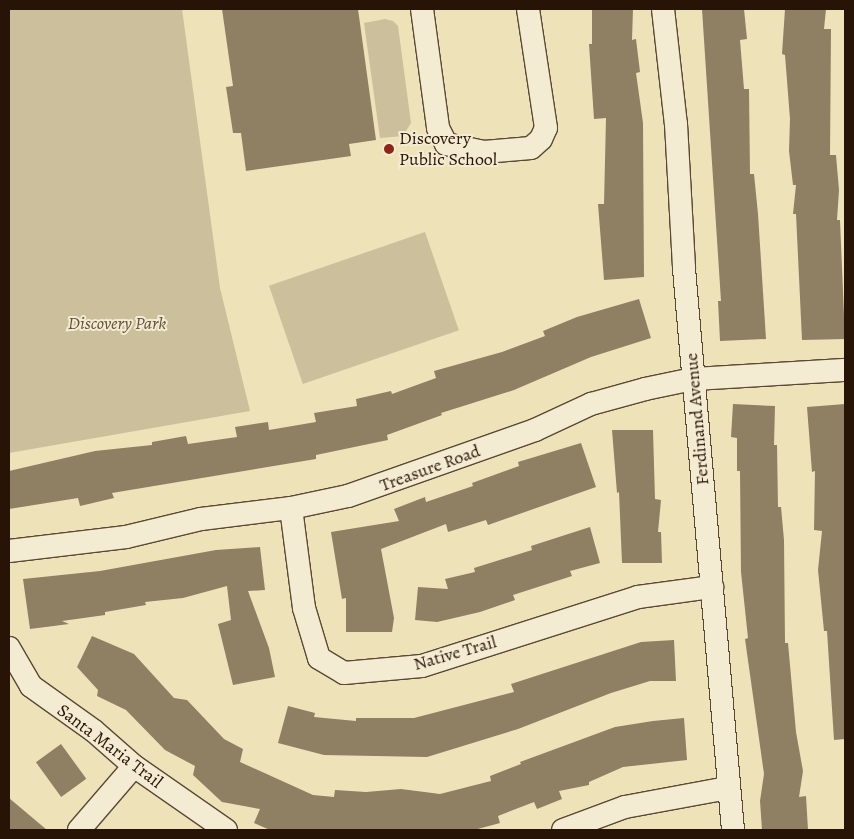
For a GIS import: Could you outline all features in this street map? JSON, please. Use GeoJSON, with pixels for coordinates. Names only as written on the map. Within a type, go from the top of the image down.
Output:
{"type":"FeatureCollection","features":[{"type":"Feature","properties":{"kind":"street"},"geometry":{"type":"LineString","coordinates":[[422,9],[438,128],[446,144],[484,152],[531,148],[542,140],[546,128],[528,9]]}},
{"type":"Feature","properties":{"kind":"street","name":"Ferdinand Avenue"},"geometry":{"type":"LineString","coordinates":[[663,9],[676,124],[693,379],[732,830]]}},
{"type":"Feature","properties":{"kind":"street","name":"Treasure Road"},"geometry":{"type":"LineString","coordinates":[[9,551],[126,537],[201,519],[291,508],[384,485],[446,459],[535,430],[590,404],[693,379],[845,370]]}},
{"type":"Feature","properties":{"kind":"street","name":"Native Trail"},"geometry":{"type":"LineString","coordinates":[[291,508],[304,608],[319,658],[344,673],[422,666],[638,597],[712,587]]}},
{"type":"Feature","properties":{"kind":"street","name":"Santa Maria Trail"},"geometry":{"type":"LineString","coordinates":[[9,648],[30,686],[94,732],[134,766],[226,830]]}},
{"type":"Feature","properties":{"kind":"street"},"geometry":{"type":"LineString","coordinates":[[79,830],[134,766]]}},
{"type":"Feature","properties":{"kind":"street"},"geometry":{"type":"LineString","coordinates":[[562,830],[625,807],[728,788]]}},
{"type":"Feature","properties":{"kind":"green space","name":"Discovery Park"},"geometry":{"type":"Polygon","coordinates":[[[9,9],[182,9],[220,288],[250,411],[9,453],[9,9]]]}},
{"type":"Feature","properties":{"kind":"green space"},"geometry":{"type":"Polygon","coordinates":[[[385,19],[393,21],[398,26],[411,123],[403,136],[380,138],[364,23],[385,19]]]}},
{"type":"Feature","properties":{"kind":"green space"},"geometry":{"type":"Polygon","coordinates":[[[425,232],[459,330],[303,384],[269,286],[425,232]]]}},
{"type":"Feature","properties":{"kind":"building"},"geometry":{"type":"Polygon","coordinates":[[[222,9],[358,9],[376,140],[349,144],[351,156],[246,171],[241,133],[233,133],[226,87],[233,86],[222,9]]]}},
{"type":"Feature","properties":{"kind":"building"},"geometry":{"type":"Polygon","coordinates":[[[592,9],[633,9],[632,40],[636,39],[640,72],[636,73],[643,123],[644,277],[604,280],[598,204],[604,204],[606,118],[594,119],[589,44],[592,44],[592,9]]]}},
{"type":"Feature","properties":{"kind":"building"},"geometry":{"type":"Polygon","coordinates":[[[702,9],[744,9],[747,39],[740,40],[744,89],[749,89],[750,174],[754,174],[758,214],[766,339],[720,341],[718,301],[721,301],[702,9]]]}},
{"type":"Feature","properties":{"kind":"building"},"geometry":{"type":"Polygon","coordinates":[[[785,9],[826,9],[824,29],[831,29],[830,155],[836,155],[839,190],[837,220],[840,220],[845,339],[802,340],[796,214],[793,214],[796,185],[793,185],[789,151],[790,119],[785,55],[782,54],[785,9]]]}},
{"type":"Feature","properties":{"kind":"building"},"geometry":{"type":"Polygon","coordinates":[[[639,299],[651,338],[591,357],[514,390],[441,413],[442,415],[387,435],[388,440],[316,455],[316,459],[112,493],[114,498],[80,506],[78,498],[9,509],[9,471],[95,451],[152,445],[152,442],[186,436],[188,444],[237,437],[235,427],[268,422],[269,430],[316,422],[314,413],[357,406],[356,399],[391,391],[392,394],[436,378],[434,371],[502,352],[545,336],[543,331],[577,317],[639,299]]]}},
{"type":"Feature","properties":{"kind":"building"},"geometry":{"type":"Polygon","coordinates":[[[733,404],[775,406],[774,445],[777,445],[778,507],[781,507],[784,540],[785,643],[788,643],[796,732],[803,771],[799,797],[806,796],[808,830],[762,830],[760,801],[764,774],[745,639],[748,638],[741,572],[740,471],[737,471],[737,438],[731,437],[733,404]]]}},
{"type":"Feature","properties":{"kind":"building"},"geometry":{"type":"Polygon","coordinates":[[[845,404],[845,739],[834,740],[827,631],[824,631],[818,570],[822,531],[814,530],[815,471],[812,472],[807,407],[845,404]]]}},
{"type":"Feature","properties":{"kind":"building"},"geometry":{"type":"Polygon","coordinates":[[[612,430],[653,430],[655,499],[661,500],[658,532],[661,532],[662,563],[622,563],[619,492],[617,493],[612,430]]]}},
{"type":"Feature","properties":{"kind":"building"},"geometry":{"type":"Polygon","coordinates":[[[581,443],[596,487],[488,525],[486,520],[448,532],[446,524],[381,549],[394,618],[392,632],[346,632],[346,598],[342,599],[331,532],[399,521],[394,509],[425,497],[426,502],[473,486],[472,483],[519,466],[518,462],[581,443]]]}},
{"type":"Feature","properties":{"kind":"building"},"geometry":{"type":"Polygon","coordinates":[[[590,527],[600,563],[570,571],[572,576],[513,595],[515,600],[480,612],[437,622],[415,620],[418,587],[448,589],[445,579],[475,572],[474,568],[532,550],[531,546],[590,527]]]}},
{"type":"Feature","properties":{"kind":"building"},"geometry":{"type":"Polygon","coordinates":[[[260,547],[265,590],[248,591],[269,648],[275,677],[233,685],[218,624],[231,620],[227,586],[183,598],[145,602],[146,605],[105,612],[105,615],[62,621],[69,624],[30,629],[23,579],[100,571],[216,550],[260,547]]]}},
{"type":"Feature","properties":{"kind":"building"},"geometry":{"type":"Polygon","coordinates":[[[92,636],[134,654],[174,698],[187,700],[224,739],[243,749],[240,762],[313,795],[334,797],[335,790],[366,792],[401,789],[440,794],[491,781],[490,776],[521,764],[520,762],[615,727],[684,718],[687,760],[623,767],[589,782],[589,785],[559,791],[562,799],[537,809],[534,802],[498,816],[500,823],[474,830],[270,830],[254,823],[260,809],[222,802],[193,775],[195,766],[165,750],[126,710],[97,696],[98,690],[77,667],[92,636]]]}},
{"type":"Feature","properties":{"kind":"building"},"geometry":{"type":"Polygon","coordinates":[[[674,640],[676,681],[650,681],[611,693],[518,729],[427,757],[324,755],[278,743],[288,706],[315,713],[314,717],[356,721],[356,718],[414,718],[514,692],[511,684],[641,642],[674,640]]]}},
{"type":"Feature","properties":{"kind":"building"},"geometry":{"type":"Polygon","coordinates":[[[61,744],[86,779],[61,797],[36,762],[61,744]]]}},
{"type":"Feature","properties":{"kind":"building"},"geometry":{"type":"Polygon","coordinates":[[[9,798],[47,830],[9,830],[9,798]]]}},
{"type":"Feature","properties":{"kind":"place","name":"Discovery Public School"},"geometry":{"type":"Point","coordinates":[389,149]}}]}
